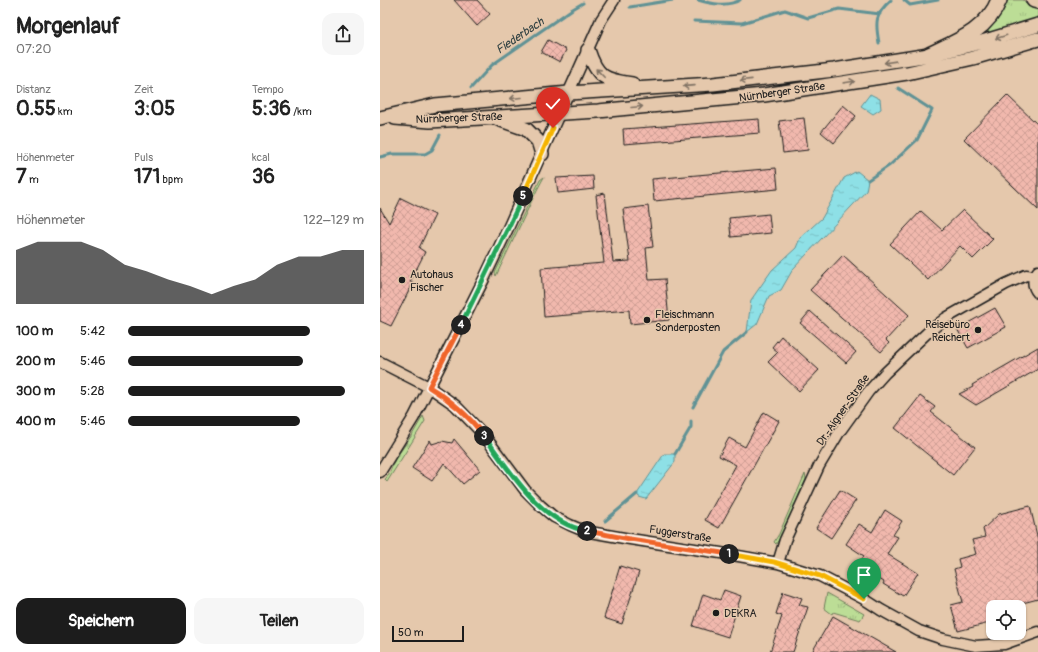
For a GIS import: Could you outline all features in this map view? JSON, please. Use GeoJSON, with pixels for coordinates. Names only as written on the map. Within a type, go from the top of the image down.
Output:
{"type":"FeatureCollection","features":[{"type":"Feature","properties":{"kind":"highway"},"geometry":{"type":"LineString","coordinates":[[929,56],[977,30],[990,16],[999,0]]}},
{"type":"Feature","properties":{"kind":"highway"},"geometry":{"type":"LineString","coordinates":[[1034,0],[1038,1]]}},
{"type":"Feature","properties":{"kind":"main road","name":"Nürnberger Straße"},"geometry":{"type":"LineString","coordinates":[[384,118],[436,105],[569,93],[664,88],[721,83],[834,70],[929,56],[1038,25]]}},
{"type":"Feature","properties":{"kind":"main road","name":"Nürnberger Straße"},"geometry":{"type":"LineString","coordinates":[[384,118],[430,121],[598,111],[764,95],[907,73],[974,58],[1038,39]]}},
{"type":"Feature","properties":{"kind":"main road"},"geometry":{"type":"LineString","coordinates":[[588,50],[596,69],[606,78],[613,81],[664,88]]}},
{"type":"Feature","properties":{"kind":"main road"},"geometry":{"type":"LineString","coordinates":[[491,117],[526,129],[538,141],[542,154]]}},
{"type":"Feature","properties":{"kind":"street"},"geometry":{"type":"LineString","coordinates":[[380,472],[414,417],[509,226],[610,1]]}},
{"type":"Feature","properties":{"kind":"street","name":"Dr.-Aigner-Straße"},"geometry":{"type":"LineString","coordinates":[[778,563],[785,540],[819,466],[840,431],[868,392],[885,373],[927,333],[946,318],[1006,284],[1026,275],[1036,274],[1034,287],[1038,293]]}},
{"type":"Feature","properties":{"kind":"street","name":"Fuggerstraße"},"geometry":{"type":"LineString","coordinates":[[380,362],[429,387],[455,405],[483,434],[525,490],[541,506],[554,517],[584,531],[778,563],[820,576],[864,599],[906,624],[932,636],[976,646],[1004,644],[1038,632]]}},
{"type":"Feature","properties":{"kind":"green space"},"geometry":{"type":"Polygon","coordinates":[[[1006,0],[1023,0],[1038,10],[1038,19],[977,38],[1006,0]]]}},
{"type":"Feature","properties":{"kind":"green space"},"geometry":{"type":"Polygon","coordinates":[[[544,177],[496,276],[495,273],[540,180],[544,177]]]}},
{"type":"Feature","properties":{"kind":"green space"},"geometry":{"type":"Polygon","coordinates":[[[423,416],[425,421],[387,482],[385,480],[395,459],[423,416]]]}},
{"type":"Feature","properties":{"kind":"green space"},"geometry":{"type":"Polygon","coordinates":[[[805,474],[806,479],[776,544],[774,542],[779,534],[805,474]]]}},
{"type":"Feature","properties":{"kind":"green space"},"geometry":{"type":"Polygon","coordinates":[[[827,593],[864,614],[860,620],[833,612],[832,614],[824,608],[827,593]]]}},
{"type":"Feature","properties":{"kind":"water"},"geometry":{"type":"Polygon","coordinates":[[[870,94],[880,99],[881,109],[873,114],[861,106],[870,94]]]}},
{"type":"Feature","properties":{"kind":"water"},"geometry":{"type":"Polygon","coordinates":[[[857,171],[868,180],[866,191],[793,269],[781,290],[769,296],[757,324],[747,332],[751,300],[772,270],[796,248],[800,238],[822,218],[844,178],[857,171]]]}},
{"type":"Feature","properties":{"kind":"water"},"geometry":{"type":"Polygon","coordinates":[[[664,454],[675,454],[675,462],[646,499],[639,497],[637,494],[664,454]]]}},
{"type":"Feature","properties":{"kind":"building"},"geometry":{"type":"Polygon","coordinates":[[[454,0],[477,0],[490,14],[477,26],[454,0]]]}},
{"type":"Feature","properties":{"kind":"building"},"geometry":{"type":"Polygon","coordinates":[[[548,40],[566,50],[560,62],[541,52],[548,40]]]}},
{"type":"Feature","properties":{"kind":"building"},"geometry":{"type":"Polygon","coordinates":[[[1007,95],[1038,125],[1038,210],[964,139],[1007,95]]]}},
{"type":"Feature","properties":{"kind":"building"},"geometry":{"type":"Polygon","coordinates":[[[843,105],[856,116],[834,143],[821,132],[843,105]]]}},
{"type":"Feature","properties":{"kind":"building"},"geometry":{"type":"Polygon","coordinates":[[[804,118],[808,150],[783,153],[779,121],[804,118]]]}},
{"type":"Feature","properties":{"kind":"building"},"geometry":{"type":"Polygon","coordinates":[[[759,119],[760,133],[624,144],[623,129],[759,119]]]}},
{"type":"Feature","properties":{"kind":"building"},"geometry":{"type":"Polygon","coordinates":[[[776,168],[778,189],[654,201],[652,179],[776,168]]]}},
{"type":"Feature","properties":{"kind":"building"},"geometry":{"type":"Polygon","coordinates":[[[593,176],[594,189],[558,193],[556,178],[593,176]]]}},
{"type":"Feature","properties":{"kind":"building"},"geometry":{"type":"Polygon","coordinates":[[[605,193],[613,262],[630,261],[623,209],[648,206],[653,247],[646,248],[649,280],[665,279],[669,320],[630,324],[629,310],[544,317],[541,268],[604,263],[596,195],[605,193]]]}},
{"type":"Feature","properties":{"kind":"building"},"geometry":{"type":"Polygon","coordinates":[[[401,198],[435,215],[419,248],[425,252],[410,282],[413,283],[391,326],[380,321],[380,208],[389,223],[401,198]]]}},
{"type":"Feature","properties":{"kind":"building"},"geometry":{"type":"Polygon","coordinates":[[[963,210],[993,239],[973,259],[960,246],[928,280],[890,244],[921,211],[942,230],[963,210]]]}},
{"type":"Feature","properties":{"kind":"building"},"geometry":{"type":"Polygon","coordinates":[[[769,214],[771,233],[731,237],[729,218],[769,214]]]}},
{"type":"Feature","properties":{"kind":"building"},"geometry":{"type":"Polygon","coordinates":[[[843,255],[909,315],[886,340],[889,343],[881,352],[810,290],[843,255]]]}},
{"type":"Feature","properties":{"kind":"building"},"geometry":{"type":"Polygon","coordinates":[[[995,308],[1006,327],[968,348],[957,329],[995,308]]]}},
{"type":"Feature","properties":{"kind":"building"},"geometry":{"type":"Polygon","coordinates":[[[810,311],[856,352],[846,363],[800,323],[810,311]]]}},
{"type":"Feature","properties":{"kind":"building"},"geometry":{"type":"Polygon","coordinates":[[[781,336],[819,370],[799,391],[768,362],[778,352],[772,347],[781,336]]]}},
{"type":"Feature","properties":{"kind":"building"},"geometry":{"type":"Polygon","coordinates":[[[1038,347],[1038,369],[976,405],[959,394],[973,387],[972,385],[1038,347]]]}},
{"type":"Feature","properties":{"kind":"building"},"geometry":{"type":"Polygon","coordinates":[[[920,396],[935,407],[931,412],[975,447],[953,475],[895,428],[920,396]]]}},
{"type":"Feature","properties":{"kind":"building"},"geometry":{"type":"Polygon","coordinates":[[[764,412],[779,421],[719,528],[705,520],[736,465],[719,456],[729,438],[745,447],[764,412]]]}},
{"type":"Feature","properties":{"kind":"building"},"geometry":{"type":"Polygon","coordinates":[[[454,439],[480,470],[463,484],[444,463],[432,481],[412,468],[430,440],[432,444],[442,441],[452,443],[454,439]]]}},
{"type":"Feature","properties":{"kind":"building"},"geometry":{"type":"Polygon","coordinates":[[[840,490],[856,500],[831,538],[816,528],[840,490]]]}},
{"type":"Feature","properties":{"kind":"building"},"geometry":{"type":"Polygon","coordinates":[[[1030,506],[1038,540],[1038,599],[1026,602],[1026,600],[986,600],[986,624],[958,631],[951,605],[963,602],[954,569],[960,567],[958,559],[976,554],[972,540],[985,537],[983,529],[999,514],[1030,506]]]}},
{"type":"Feature","properties":{"kind":"building"},"geometry":{"type":"Polygon","coordinates":[[[885,510],[902,521],[893,535],[898,537],[887,554],[918,573],[903,596],[858,566],[864,556],[846,544],[859,524],[872,532],[885,510]]]}},
{"type":"Feature","properties":{"kind":"building"},"geometry":{"type":"Polygon","coordinates":[[[620,566],[639,572],[622,624],[604,618],[620,566]]]}},
{"type":"Feature","properties":{"kind":"building","name":"DEKRA"},"geometry":{"type":"Polygon","coordinates":[[[724,590],[741,596],[728,637],[693,626],[703,594],[720,600],[724,590]]]}},
{"type":"Feature","properties":{"kind":"building"},"geometry":{"type":"Polygon","coordinates":[[[783,592],[802,598],[799,605],[808,607],[793,652],[770,652],[782,616],[776,614],[783,592]]]}},
{"type":"Feature","properties":{"kind":"building"},"geometry":{"type":"Polygon","coordinates":[[[833,616],[896,652],[812,652],[833,616]]]}},
{"type":"Feature","properties":{"kind":"waterway","name":"Fiederbach"},"geometry":{"type":"LineString","coordinates":[[630,7],[673,0]]}},
{"type":"Feature","properties":{"kind":"waterway","name":"Fiederbach"},"geometry":{"type":"LineString","coordinates":[[698,0],[714,4],[730,4],[740,0]]}},
{"type":"Feature","properties":{"kind":"waterway"},"geometry":{"type":"LineString","coordinates":[[879,43],[877,29],[879,14],[891,0]]}},
{"type":"Feature","properties":{"kind":"waterway"},"geometry":{"type":"LineString","coordinates":[[904,0],[910,5],[938,0]]}},
{"type":"Feature","properties":{"kind":"waterway","name":"Fiederbach"},"geometry":{"type":"LineString","coordinates":[[471,88],[492,65],[583,3]]}},
{"type":"Feature","properties":{"kind":"waterway"},"geometry":{"type":"LineString","coordinates":[[694,21],[742,23],[785,10],[808,18],[839,9],[880,14]]}},
{"type":"Feature","properties":{"kind":"waterway"},"geometry":{"type":"LineString","coordinates":[[868,180],[890,165],[917,140],[932,110],[898,88]]}},
{"type":"Feature","properties":{"kind":"waterway","name":"Fiederbach"},"geometry":{"type":"LineString","coordinates":[[380,157],[392,154],[425,154],[432,150],[440,135]]}},
{"type":"Feature","properties":{"kind":"waterway"},"geometry":{"type":"LineString","coordinates":[[693,407],[723,352],[747,332]]}},
{"type":"Feature","properties":{"kind":"waterway"},"geometry":{"type":"LineString","coordinates":[[675,454],[691,427],[691,421]]}},
{"type":"Feature","properties":{"kind":"waterway"},"geometry":{"type":"LineString","coordinates":[[605,521],[637,494]]}},
{"type":"Feature","properties":{"kind":"place","name":"Autohaus Fischer"},"geometry":{"type":"Point","coordinates":[402,280]}},
{"type":"Feature","properties":{"kind":"place","name":"Fleischmann Sonderposten"},"geometry":{"type":"Point","coordinates":[647,320]}},
{"type":"Feature","properties":{"kind":"place","name":"Reisebüro Reichert"},"geometry":{"type":"Point","coordinates":[978,330]}},
{"type":"Feature","properties":{"kind":"place","name":"DEKRA"},"geometry":{"type":"Point","coordinates":[716,613]}},
{"type":"Feature","properties":{"kind":"route"},"geometry":{"type":"LineString","coordinates":[[553,128],[484,279],[429,387],[440,393],[469,418],[483,434],[525,490],[541,506],[554,517],[570,525],[584,531],[778,563],[820,576],[864,599]]}}]}
